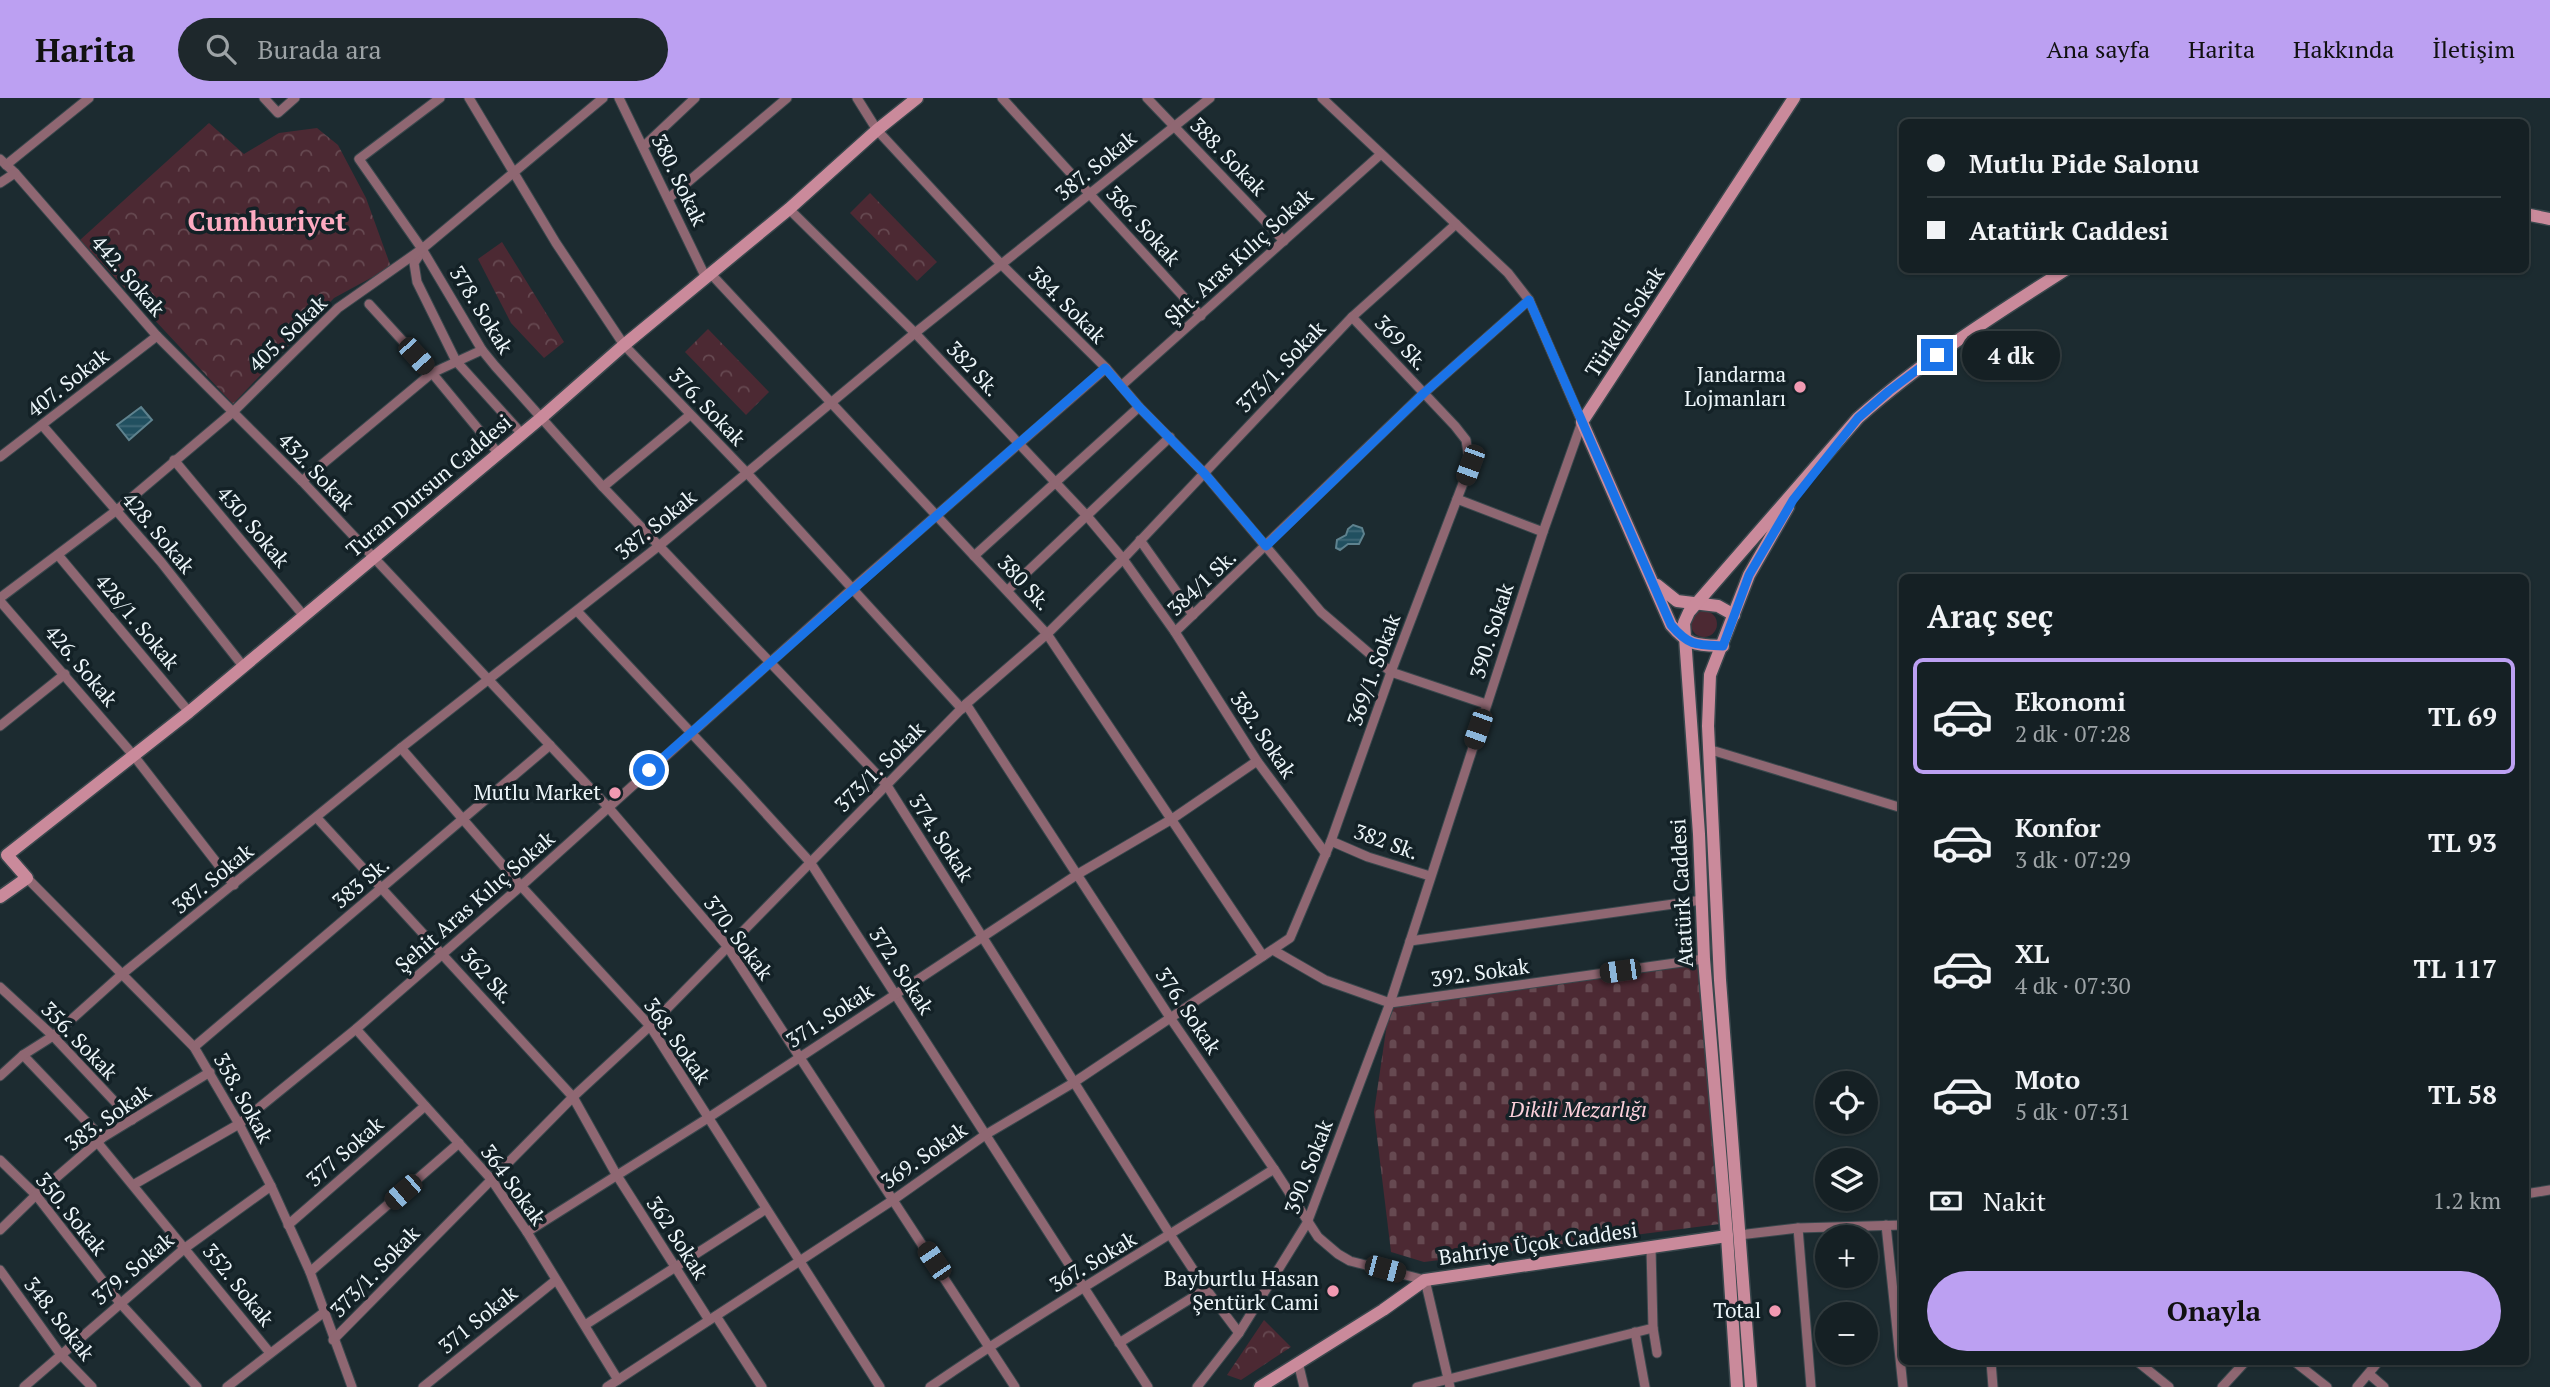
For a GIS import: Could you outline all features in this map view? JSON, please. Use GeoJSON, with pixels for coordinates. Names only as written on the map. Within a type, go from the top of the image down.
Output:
{"type":"FeatureCollection","features":[{"type":"Feature","properties":{"kind":"street"},"geometry":{"type":"LineString","coordinates":[[3,162],[89,98]]}},
{"type":"Feature","properties":{"kind":"street"},"geometry":{"type":"LineString","coordinates":[[264,98],[278,113],[295,98]]}},
{"type":"Feature","properties":{"kind":"street","name":"378. Sokak"},"geometry":{"type":"LineString","coordinates":[[440,98],[359,159],[422,249],[482,350],[541,418]]}},
{"type":"Feature","properties":{"kind":"street","name":"376. Sokak"},"geometry":{"type":"LineString","coordinates":[[469,98],[556,243],[624,345],[964,706],[1078,874],[1171,1019],[1275,1169],[1307,1223],[1326,1246],[1350,1261],[1425,1280]]}},
{"type":"Feature","properties":{"kind":"street","name":"405. Sokak"},"geometry":{"type":"LineString","coordinates":[[0,599],[117,510],[233,412],[338,308],[422,249],[603,98]]}},
{"type":"Feature","properties":{"kind":"street","name":"380. Sokak"},"geometry":{"type":"LineString","coordinates":[[619,98],[709,276]]}},
{"type":"Feature","properties":{"kind":"street"},"geometry":{"type":"LineString","coordinates":[[644,146],[695,98]]}},
{"type":"Feature","properties":{"kind":"street"},"geometry":{"type":"LineString","coordinates":[[669,198],[787,98]]}},
{"type":"Feature","properties":{"kind":"street","name":"384. Sokak"},"geometry":{"type":"LineString","coordinates":[[857,98],[877,130],[1001,264],[1105,368],[1204,473],[1321,612],[1391,671],[1486,705]]}},
{"type":"Feature","properties":{"kind":"street","name":"Turan Dursun Caddesi"},"geometry":{"type":"LineString","coordinates":[[27,878],[4,851],[134,756],[189,712],[789,209],[917,98]]}},
{"type":"Feature","properties":{"kind":"street","name":"386. Sokak"},"geometry":{"type":"LineString","coordinates":[[1002,98],[1201,316]]}},
{"type":"Feature","properties":{"kind":"street","name":"388. Sokak"},"geometry":{"type":"LineString","coordinates":[[1147,98],[1284,241]]}},
{"type":"Feature","properties":{"kind":"street","name":"387. Sokak"},"geometry":{"type":"LineString","coordinates":[[0,1076],[23,1055],[53,1036],[121,975],[401,748],[660,545],[915,333],[1210,98]]}},
{"type":"Feature","properties":{"kind":"street"},"geometry":{"type":"LineString","coordinates":[[1322,98],[1508,273],[1529,300],[1671,625],[1684,640],[1699,645],[1723,646]]}},
{"type":"Feature","properties":{"kind":"street","name":"Türkeli Sokak"},"geometry":{"type":"LineString","coordinates":[[1582,422],[1794,98]]}},
{"type":"Feature","properties":{"kind":"street","name":"Şht. Aras Kılıç Sokak"},"geometry":{"type":"LineString","coordinates":[[1121,386],[1381,154]]}},
{"type":"Feature","properties":{"kind":"street","name":"442. Sokak"},"geometry":{"type":"LineString","coordinates":[[3,162],[157,336],[233,412]]}},
{"type":"Feature","properties":{"kind":"street"},"geometry":{"type":"LineString","coordinates":[[0,183],[15,173]]}},
{"type":"Feature","properties":{"kind":"street","name":"382 Sk."},"geometry":{"type":"LineString","coordinates":[[789,209],[915,333],[1087,516],[1123,559]]}},
{"type":"Feature","properties":{"kind":"street"},"geometry":{"type":"LineString","coordinates":[[2529,215],[2550,219]]}},
{"type":"Feature","properties":{"kind":"street","name":"373/1. Sokak"},"geometry":{"type":"LineString","coordinates":[[333,1340],[573,1097],[650,1026],[964,706],[1047,634],[1123,559],[1352,317],[1456,224]]}},
{"type":"Feature","properties":{"kind":"street"},"geometry":{"type":"LineString","coordinates":[[422,249],[414,263],[417,282],[456,361],[522,434]]}},
{"type":"Feature","properties":{"kind":"street","name":"Atatürk Caddesi"},"geometry":{"type":"LineString","coordinates":[[1751,1387],[1704,959],[1684,623],[1697,603],[1858,418],[1937,355],[2060,273]]}},
{"type":"Feature","properties":{"kind":"street","name":"380 Sk."},"geometry":{"type":"LineString","coordinates":[[709,276],[832,401],[1047,634],[1263,956]]}},
{"type":"Feature","properties":{"kind":"street","name":"384/1 Sk."},"geometry":{"type":"LineString","coordinates":[[1175,632],[1424,393],[1529,300]]}},
{"type":"Feature","properties":{"kind":"street"},"geometry":{"type":"LineString","coordinates":[[369,304],[432,373],[498,453]]}},
{"type":"Feature","properties":{"kind":"street","name":"369 Sk."},"geometry":{"type":"LineString","coordinates":[[1352,317],[1424,393]]}},
{"type":"Feature","properties":{"kind":"street","name":"407. Sokak"},"geometry":{"type":"LineString","coordinates":[[0,457],[157,336]]}},
{"type":"Feature","properties":{"kind":"street"},"geometry":{"type":"LineString","coordinates":[[302,481],[432,373],[482,350]]}},
{"type":"Feature","properties":{"kind":"street","name":"Şehit Aras Kılıç Sokak"},"geometry":{"type":"LineString","coordinates":[[132,1185],[239,1124],[356,1029],[1105,368]]}},
{"type":"Feature","properties":{"kind":"street","name":"369/1. Sokak"},"geometry":{"type":"LineString","coordinates":[[1263,956],[1284,943],[1295,931],[1470,465],[1466,440],[1424,393]]}},
{"type":"Feature","properties":{"kind":"street"},"geometry":{"type":"LineString","coordinates":[[974,556],[1139,407]]}},
{"type":"Feature","properties":{"kind":"street","name":"432. Sokak"},"geometry":{"type":"LineString","coordinates":[[233,412],[373,558]]}},
{"type":"Feature","properties":{"kind":"street"},"geometry":{"type":"LineString","coordinates":[[603,486],[690,415]]}},
{"type":"Feature","properties":{"kind":"street","name":"374. Sokak"},"geometry":{"type":"LineString","coordinates":[[541,418],[886,785],[1171,1236],[1206,1289],[1240,1333]]}},
{"type":"Feature","properties":{"kind":"street","name":"390. Sokak"},"geometry":{"type":"LineString","coordinates":[[1197,1387],[1240,1333],[1307,1223],[1390,1003],[1543,532],[1582,422]]}},
{"type":"Feature","properties":{"kind":"street","name":"428. Sokak"},"geometry":{"type":"LineString","coordinates":[[42,425],[117,510],[243,666]]}},
{"type":"Feature","properties":{"kind":"street"},"geometry":{"type":"LineString","coordinates":[[1008,590],[1170,437]]}},
{"type":"Feature","properties":{"kind":"street","name":"Atatürk Caddesi"},"geometry":{"type":"LineString","coordinates":[[1737,1387],[1733,1236],[1708,749],[1710,675],[1749,575],[1786,511],[1830,451]]}},
{"type":"Feature","properties":{"kind":"street","name":"430. Sokak"},"geometry":{"type":"LineString","coordinates":[[174,460],[304,616]]}},
{"type":"Feature","properties":{"kind":"street"},"geometry":{"type":"LineString","coordinates":[[1457,499],[1543,532]]}},
{"type":"Feature","properties":{"kind":"street"},"geometry":{"type":"LineString","coordinates":[[1140,540],[1193,615]]}},
{"type":"Feature","properties":{"kind":"street","name":"428/1. Sokak"},"geometry":{"type":"LineString","coordinates":[[58,555],[189,712]]}},
{"type":"Feature","properties":{"kind":"street","name":"370. Sokak"},"geometry":{"type":"LineString","coordinates":[[373,558],[608,807],[727,946],[1015,1387]]}},
{"type":"Feature","properties":{"kind":"street","name":"382. Sokak"},"geometry":{"type":"LineString","coordinates":[[1123,559],[1175,632],[1257,761],[1326,854]]}},
{"type":"Feature","properties":{"kind":"street"},"geometry":{"type":"LineString","coordinates":[[1651,580],[1677,601],[1718,606],[1734,615]]}},
{"type":"Feature","properties":{"kind":"street","name":"426. Sokak"},"geometry":{"type":"LineString","coordinates":[[0,599],[134,756],[234,885]]}},
{"type":"Feature","properties":{"kind":"street","name":"372. Sokak"},"geometry":{"type":"LineString","coordinates":[[577,611],[810,862],[1148,1387]]}},
{"type":"Feature","properties":{"kind":"street"},"geometry":{"type":"LineString","coordinates":[[0,726],[65,674]]}},
{"type":"Feature","properties":{"kind":"street","name":"383 Sk."},"geometry":{"type":"LineString","coordinates":[[194,1047],[465,820],[550,745]]}},
{"type":"Feature","properties":{"kind":"street","name":"368. Sokak"},"geometry":{"type":"LineString","coordinates":[[401,748],[521,886],[650,1026],[880,1387]]}},
{"type":"Feature","properties":{"kind":"street"},"geometry":{"type":"LineString","coordinates":[[1708,749],[1899,806]]}},
{"type":"Feature","properties":{"kind":"street","name":"371. Sokak"},"geometry":{"type":"LineString","coordinates":[[527,1232],[708,1118],[1078,874],[1172,819],[1257,761]]}},
{"type":"Feature","properties":{"kind":"street","name":"362 Sk."},"geometry":{"type":"LineString","coordinates":[[317,818],[573,1097],[616,1174]]}},
{"type":"Feature","properties":{"kind":"street","name":"382 Sk."},"geometry":{"type":"LineString","coordinates":[[1331,841],[1368,857],[1430,876]]}},
{"type":"Feature","properties":{"kind":"street"},"geometry":{"type":"LineString","coordinates":[[0,897],[27,878]]}},
{"type":"Feature","properties":{"kind":"street","name":"358. Sokak"},"geometry":{"type":"LineString","coordinates":[[27,878],[194,1047],[210,1072],[271,1186],[310,1272],[351,1387]]}},
{"type":"Feature","properties":{"kind":"street"},"geometry":{"type":"LineString","coordinates":[[1410,942],[1702,900]]}},
{"type":"Feature","properties":{"kind":"street","name":"392. Sokak"},"geometry":{"type":"LineString","coordinates":[[1273,950],[1325,980],[1390,1003],[1704,959]]}},
{"type":"Feature","properties":{"kind":"street","name":"369. Sokak"},"geometry":{"type":"LineString","coordinates":[[607,1387],[893,1200],[985,1135],[1073,1083],[1263,956]]}},
{"type":"Feature","properties":{"kind":"street","name":"356. Sokak"},"geometry":{"type":"LineString","coordinates":[[0,987],[53,1036],[132,1120]]}},
{"type":"Feature","properties":{"kind":"street","name":"364 Sokak"},"geometry":{"type":"LineString","coordinates":[[356,1029],[491,1179],[527,1232],[618,1380]]}},
{"type":"Feature","properties":{"kind":"street","name":"352. Sokak"},"geometry":{"type":"LineString","coordinates":[[23,1055],[100,1140],[132,1185],[270,1353]]}},
{"type":"Feature","properties":{"kind":"street","name":"383. Sokak"},"geometry":{"type":"LineString","coordinates":[[0,1230],[100,1140],[210,1072]]}},
{"type":"Feature","properties":{"kind":"street","name":"377 Sokak"},"geometry":{"type":"LineString","coordinates":[[288,1225],[425,1106]]}},
{"type":"Feature","properties":{"kind":"street"},"geometry":{"type":"LineString","coordinates":[[310,1272],[459,1143]]}},
{"type":"Feature","properties":{"kind":"street","name":"350. Sokak"},"geometry":{"type":"LineString","coordinates":[[0,1160],[36,1195],[120,1303],[194,1383]]}},
{"type":"Feature","properties":{"kind":"street","name":"367. Sokak"},"geometry":{"type":"LineString","coordinates":[[930,1387],[990,1346],[1275,1169]]}},
{"type":"Feature","properties":{"kind":"street","name":"362 Sokak"},"geometry":{"type":"LineString","coordinates":[[616,1174],[675,1266],[762,1387]]}},
{"type":"Feature","properties":{"kind":"street","name":"379. Sokak"},"geometry":{"type":"LineString","coordinates":[[24,1387],[185,1248],[271,1186]]}},
{"type":"Feature","properties":{"kind":"street"},"geometry":{"type":"LineString","coordinates":[[2529,1193],[2550,1190]]}},
{"type":"Feature","properties":{"kind":"street"},"geometry":{"type":"LineString","coordinates":[[585,1325],[766,1209]]}},
{"type":"Feature","properties":{"kind":"street"},"geometry":{"type":"LineString","coordinates":[[1886,1225],[1899,1349]]}},
{"type":"Feature","properties":{"kind":"street"},"geometry":{"type":"LineString","coordinates":[[1733,1236],[1798,1228],[1899,1225]]}},
{"type":"Feature","properties":{"kind":"street"},"geometry":{"type":"LineString","coordinates":[[1798,1228],[1811,1387]]}},
{"type":"Feature","properties":{"kind":"street","name":"Bahriye Üçok Caddesi"},"geometry":{"type":"LineString","coordinates":[[1260,1387],[1383,1310],[1425,1280],[1733,1236]]}},
{"type":"Feature","properties":{"kind":"street"},"geometry":{"type":"LineString","coordinates":[[1651,1248],[1653,1328],[1657,1353]]}},
{"type":"Feature","properties":{"kind":"street","name":"348. Sokak"},"geometry":{"type":"LineString","coordinates":[[0,1270],[61,1355],[92,1387]]}},
{"type":"Feature","properties":{"kind":"street","name":"371 Sokak"},"geometry":{"type":"LineString","coordinates":[[422,1387],[556,1280]]}},
{"type":"Feature","properties":{"kind":"street"},"geometry":{"type":"LineString","coordinates":[[1425,1280],[1449,1383]]}},
{"type":"Feature","properties":{"kind":"street"},"geometry":{"type":"LineString","coordinates":[[1119,1343],[1206,1289]]}},
{"type":"Feature","properties":{"kind":"street"},"geometry":{"type":"LineString","coordinates":[[227,1387],[323,1313]]}},
{"type":"Feature","properties":{"kind":"street"},"geometry":{"type":"LineString","coordinates":[[1417,1387],[1449,1383],[1653,1328]]}},
{"type":"Feature","properties":{"kind":"street"},"geometry":{"type":"LineString","coordinates":[[1635,1332],[1645,1387]]}},
{"type":"Feature","properties":{"kind":"street"},"geometry":{"type":"LineString","coordinates":[[1298,1362],[1304,1387]]}},
{"type":"Feature","properties":{"kind":"street"},"geometry":{"type":"LineString","coordinates":[[1901,1365],[1903,1387]]}},
{"type":"Feature","properties":{"kind":"street"},"geometry":{"type":"LineString","coordinates":[[1991,1365],[1993,1387]]}},
{"type":"Feature","properties":{"kind":"street"},"geometry":{"type":"LineString","coordinates":[[2142,1365],[2169,1387]]}},
{"type":"Feature","properties":{"kind":"street"},"geometry":{"type":"LineString","coordinates":[[2222,1387],[2242,1365]]}},
{"type":"Feature","properties":{"kind":"street"},"geometry":{"type":"LineString","coordinates":[[2299,1365],[2328,1387]]}},
{"type":"Feature","properties":{"kind":"street"},"geometry":{"type":"LineString","coordinates":[[2357,1387],[2376,1365]]}},
{"type":"Feature","properties":{"kind":"street"},"geometry":{"type":"LineString","coordinates":[[2369,1374],[2384,1387]]}},
{"type":"Feature","properties":{"kind":"street"},"geometry":{"type":"LineString","coordinates":[[182,1387],[194,1383]]}},
{"type":"Feature","properties":{"kind":"green space"},"geometry":{"type":"Polygon","coordinates":[[[209,123],[244,154],[279,133],[317,128],[338,145],[366,198],[391,267],[334,298],[233,404],[80,240],[209,123]]]}},
{"type":"Feature","properties":{"kind":"green space"},"geometry":{"type":"Polygon","coordinates":[[[870,193],[937,262],[917,281],[850,213],[870,193]]]}},
{"type":"Feature","properties":{"kind":"green space"},"geometry":{"type":"Polygon","coordinates":[[[502,242],[564,342],[544,358],[511,323],[478,259],[502,242]]]}},
{"type":"Feature","properties":{"kind":"green space"},"geometry":{"type":"Polygon","coordinates":[[[708,329],[769,392],[746,415],[685,352],[708,329]]]}},
{"type":"Feature","properties":{"kind":"green space"},"geometry":{"type":"Polygon","coordinates":[[[1704,611],[1713,615],[1717,624],[1713,633],[1704,637],[1695,633],[1691,624],[1695,615],[1704,611]]]}},
{"type":"Feature","properties":{"kind":"green space","name":"Dikili Mezarlığı"},"geometry":{"type":"Polygon","coordinates":[[[1697,960],[1720,1224],[1424,1262],[1391,1252],[1374,1112],[1390,1003],[1697,960]]]}},
{"type":"Feature","properties":{"kind":"green space"},"geometry":{"type":"Polygon","coordinates":[[[1264,1320],[1291,1347],[1241,1380],[1227,1375],[1264,1320]]]}},
{"type":"Feature","properties":{"kind":"water"},"geometry":{"type":"Polygon","coordinates":[[[141,407],[152,420],[129,440],[117,425],[141,407]]]}},
{"type":"Feature","properties":{"kind":"water"},"geometry":{"type":"Polygon","coordinates":[[[1353,525],[1362,528],[1364,534],[1359,544],[1348,544],[1340,550],[1336,548],[1337,540],[1346,535],[1353,525]]]}},
{"type":"Feature","properties":{"kind":"place","name":"Jandarma Lojmanları"},"geometry":{"type":"Point","coordinates":[1800,387]}},
{"type":"Feature","properties":{"kind":"place","name":"Mutlu Market"},"geometry":{"type":"Point","coordinates":[615,793]}},
{"type":"Feature","properties":{"kind":"place","name":"Bayburtlu Hasan Şentürk Cami"},"geometry":{"type":"Point","coordinates":[1333,1291]}},
{"type":"Feature","properties":{"kind":"place","name":"Total"},"geometry":{"type":"Point","coordinates":[1775,1311]}},
{"type":"Feature","properties":{"kind":"district","name":"Cumhuriyet"},"geometry":{"type":"Point","coordinates":[267,221]}},
{"type":"Feature","properties":{"kind":"route"},"geometry":{"type":"LineString","coordinates":[[649,770],[1105,368],[1204,473],[1266,546],[1424,393],[1529,300],[1671,625],[1684,640],[1699,645],[1723,646],[1749,575],[1793,500],[1858,418],[1937,355]]}}]}
